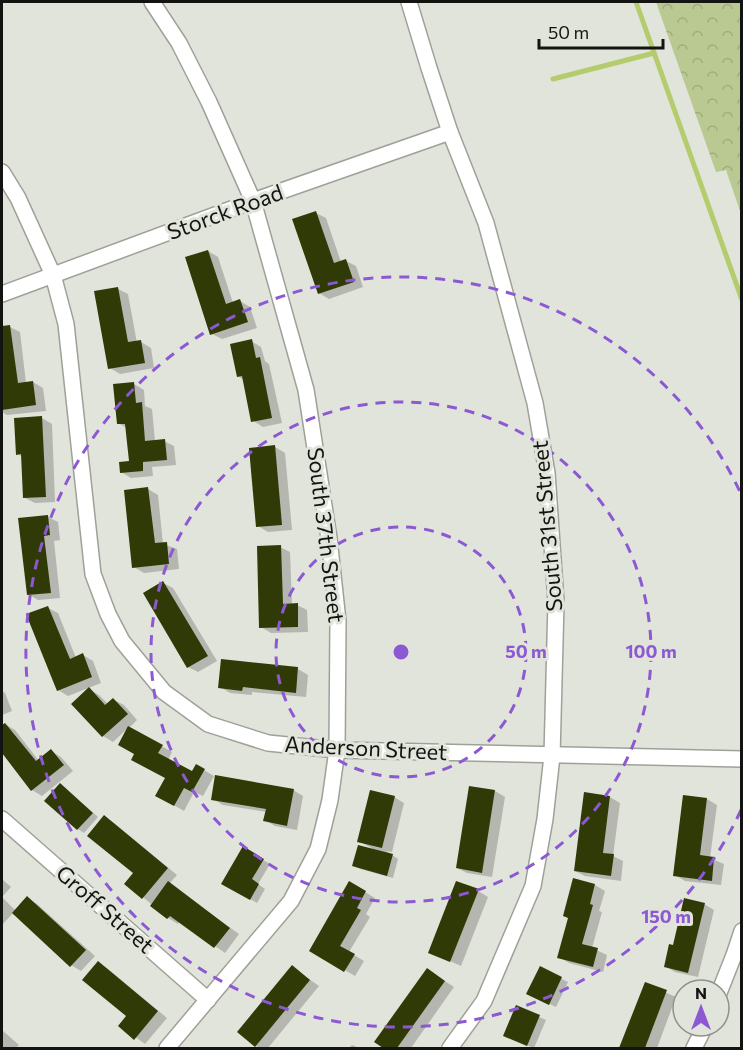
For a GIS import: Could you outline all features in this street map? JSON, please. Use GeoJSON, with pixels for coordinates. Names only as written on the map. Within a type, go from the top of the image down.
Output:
{"type":"FeatureCollection","features":[{"type":"Feature","properties":{"kind":"street","name":"South 37th Street"},"geometry":{"type":"LineString","coordinates":[[152,2],[179,43],[209,102],[253,201],[306,390],[328,526],[338,621],[337,750],[330,800],[318,849],[291,901],[167,1048]]}},
{"type":"Feature","properties":{"kind":"street","name":"South 31st Street"},"geometry":{"type":"LineString","coordinates":[[409,2],[450,132],[486,223],[535,403],[547,473],[556,602],[552,756],[545,819],[533,886],[484,1001],[450,1048]]}},
{"type":"Feature","properties":{"kind":"street","name":"Storck Road"},"geometry":{"type":"LineString","coordinates":[[2,294],[253,201],[450,132]]}},
{"type":"Feature","properties":{"kind":"street","name":"Anderson Street"},"geometry":{"type":"LineString","coordinates":[[2,172],[18,198],[53,275],[66,324],[93,574],[108,614],[122,641],[164,692],[208,724],[268,743],[337,750],[741,759]]}},
{"type":"Feature","properties":{"kind":"street","name":"Groff Street"},"geometry":{"type":"LineString","coordinates":[[2,819],[208,1000]]}},
{"type":"Feature","properties":{"kind":"street"},"geometry":{"type":"LineString","coordinates":[[725,978],[741,932]]}},
{"type":"Feature","properties":{"kind":"green space"},"geometry":{"type":"Polygon","coordinates":[[[656,2],[741,2],[741,214],[726,170],[716,172],[656,2]]]}},
{"type":"Feature","properties":{"kind":"building"},"geometry":{"type":"Polygon","coordinates":[[[316,211],[334,263],[346,259],[354,282],[318,294],[292,219],[316,211]]]}},
{"type":"Feature","properties":{"kind":"building"},"geometry":{"type":"Polygon","coordinates":[[[208,250],[226,304],[240,299],[248,322],[210,335],[185,257],[208,250]]]}},
{"type":"Feature","properties":{"kind":"building"},"geometry":{"type":"Polygon","coordinates":[[[118,287],[128,342],[141,340],[145,363],[108,369],[94,291],[118,287]]]}},
{"type":"Feature","properties":{"kind":"building"},"geometry":{"type":"Polygon","coordinates":[[[10,325],[18,383],[33,381],[36,405],[2,410],[2,326],[10,325]]]}},
{"type":"Feature","properties":{"kind":"building"},"geometry":{"type":"Polygon","coordinates":[[[252,339],[256,358],[260,357],[272,418],[251,422],[242,376],[237,377],[230,344],[252,339]]]}},
{"type":"Feature","properties":{"kind":"building"},"geometry":{"type":"Polygon","coordinates":[[[134,382],[136,403],[142,402],[145,441],[165,439],[167,460],[143,462],[143,471],[120,473],[119,462],[129,461],[125,424],[117,424],[113,384],[134,382]]]}},
{"type":"Feature","properties":{"kind":"building"},"geometry":{"type":"Polygon","coordinates":[[[42,416],[46,497],[23,498],[21,454],[16,455],[14,418],[42,416]]]}},
{"type":"Feature","properties":{"kind":"building"},"geometry":{"type":"Polygon","coordinates":[[[275,445],[282,525],[256,527],[249,448],[275,445]]]}},
{"type":"Feature","properties":{"kind":"building"},"geometry":{"type":"Polygon","coordinates":[[[148,487],[155,543],[167,542],[169,564],[132,568],[124,490],[148,487]]]}},
{"type":"Feature","properties":{"kind":"building"},"geometry":{"type":"Polygon","coordinates":[[[48,515],[50,535],[44,536],[51,593],[27,595],[18,518],[48,515]]]}},
{"type":"Feature","properties":{"kind":"building"},"geometry":{"type":"Polygon","coordinates":[[[281,545],[283,604],[298,603],[298,627],[259,628],[257,546],[281,545]]]}},
{"type":"Feature","properties":{"kind":"building"},"geometry":{"type":"Polygon","coordinates":[[[163,581],[208,656],[187,668],[143,593],[163,581]]]}},
{"type":"Feature","properties":{"kind":"building"},"geometry":{"type":"Polygon","coordinates":[[[48,606],[70,659],[83,653],[92,677],[57,691],[26,614],[48,606]]]}},
{"type":"Feature","properties":{"kind":"building"},"geometry":{"type":"Polygon","coordinates":[[[221,659],[298,667],[296,693],[243,687],[242,691],[218,688],[221,659]]]}},
{"type":"Feature","properties":{"kind":"building"},"geometry":{"type":"Polygon","coordinates":[[[89,687],[105,705],[113,698],[128,714],[102,737],[71,704],[89,687]]]}},
{"type":"Feature","properties":{"kind":"building"},"geometry":{"type":"Polygon","coordinates":[[[5,723],[36,761],[51,749],[64,765],[31,791],[2,753],[2,725],[5,723]]]}},
{"type":"Feature","properties":{"kind":"building"},"geometry":{"type":"Polygon","coordinates":[[[128,726],[163,745],[158,753],[192,771],[196,764],[205,769],[192,792],[184,788],[174,806],[155,796],[165,778],[131,760],[134,754],[118,745],[128,726]]]}},
{"type":"Feature","properties":{"kind":"building"},"geometry":{"type":"Polygon","coordinates":[[[215,775],[294,789],[287,826],[263,821],[266,809],[211,800],[215,775]]]}},
{"type":"Feature","properties":{"kind":"building"},"geometry":{"type":"Polygon","coordinates":[[[60,783],[93,813],[77,830],[44,801],[60,783]]]}},
{"type":"Feature","properties":{"kind":"building"},"geometry":{"type":"Polygon","coordinates":[[[469,786],[495,790],[482,873],[456,868],[469,786]]]}},
{"type":"Feature","properties":{"kind":"building"},"geometry":{"type":"Polygon","coordinates":[[[370,790],[395,796],[382,848],[357,842],[370,790]]]}},
{"type":"Feature","properties":{"kind":"building"},"geometry":{"type":"Polygon","coordinates":[[[584,792],[610,796],[603,853],[614,854],[611,876],[574,871],[584,792]]]}},
{"type":"Feature","properties":{"kind":"building"},"geometry":{"type":"Polygon","coordinates":[[[683,795],[707,798],[700,855],[714,857],[712,881],[673,876],[683,795]]]}},
{"type":"Feature","properties":{"kind":"building"},"geometry":{"type":"Polygon","coordinates":[[[104,815],[168,868],[142,899],[124,884],[133,873],[87,836],[104,815]]]}},
{"type":"Feature","properties":{"kind":"building"},"geometry":{"type":"Polygon","coordinates":[[[358,845],[393,854],[387,876],[352,866],[358,845]]]}},
{"type":"Feature","properties":{"kind":"building"},"geometry":{"type":"Polygon","coordinates":[[[243,846],[264,859],[252,879],[259,884],[250,900],[221,884],[243,846]]]}},
{"type":"Feature","properties":{"kind":"building"},"geometry":{"type":"Polygon","coordinates":[[[573,878],[595,884],[590,904],[593,905],[582,944],[598,948],[593,967],[557,958],[568,918],[563,916],[573,878]]]}},
{"type":"Feature","properties":{"kind":"building"},"geometry":{"type":"Polygon","coordinates":[[[168,881],[230,928],[214,948],[170,916],[167,919],[150,906],[168,881]]]}},
{"type":"Feature","properties":{"kind":"building"},"geometry":{"type":"Polygon","coordinates":[[[349,881],[366,891],[357,908],[361,910],[340,946],[355,954],[344,972],[309,951],[349,881]]]}},
{"type":"Feature","properties":{"kind":"building"},"geometry":{"type":"Polygon","coordinates":[[[456,881],[479,889],[450,962],[428,953],[456,881]]]}},
{"type":"Feature","properties":{"kind":"building"},"geometry":{"type":"Polygon","coordinates":[[[27,896],[86,950],[70,967],[12,913],[27,896]]]}},
{"type":"Feature","properties":{"kind":"building"},"geometry":{"type":"Polygon","coordinates":[[[684,898],[705,903],[688,973],[664,967],[669,944],[673,945],[684,898]]]}},
{"type":"Feature","properties":{"kind":"building"},"geometry":{"type":"Polygon","coordinates":[[[98,961],[158,1011],[134,1040],[118,1026],[126,1016],[82,980],[98,961]]]}},
{"type":"Feature","properties":{"kind":"building"},"geometry":{"type":"Polygon","coordinates":[[[292,965],[310,980],[255,1047],[237,1032],[292,965]]]}},
{"type":"Feature","properties":{"kind":"building"},"geometry":{"type":"Polygon","coordinates":[[[540,966],[562,977],[549,1005],[526,994],[540,966]]]}},
{"type":"Feature","properties":{"kind":"building"},"geometry":{"type":"Polygon","coordinates":[[[427,968],[445,981],[397,1048],[383,1048],[374,1042],[427,968]]]}},
{"type":"Feature","properties":{"kind":"building"},"geometry":{"type":"Polygon","coordinates":[[[645,982],[667,990],[645,1048],[619,1048],[645,982]]]}},
{"type":"Feature","properties":{"kind":"building"},"geometry":{"type":"Polygon","coordinates":[[[516,1005],[540,1015],[527,1046],[503,1036],[516,1005]]]}},
{"type":"Feature","properties":{"kind":"waterway"},"geometry":{"type":"LineString","coordinates":[[636,2],[742,300]]}},
{"type":"Feature","properties":{"kind":"waterway"},"geometry":{"type":"LineString","coordinates":[[553,79],[654,53]]}}]}
